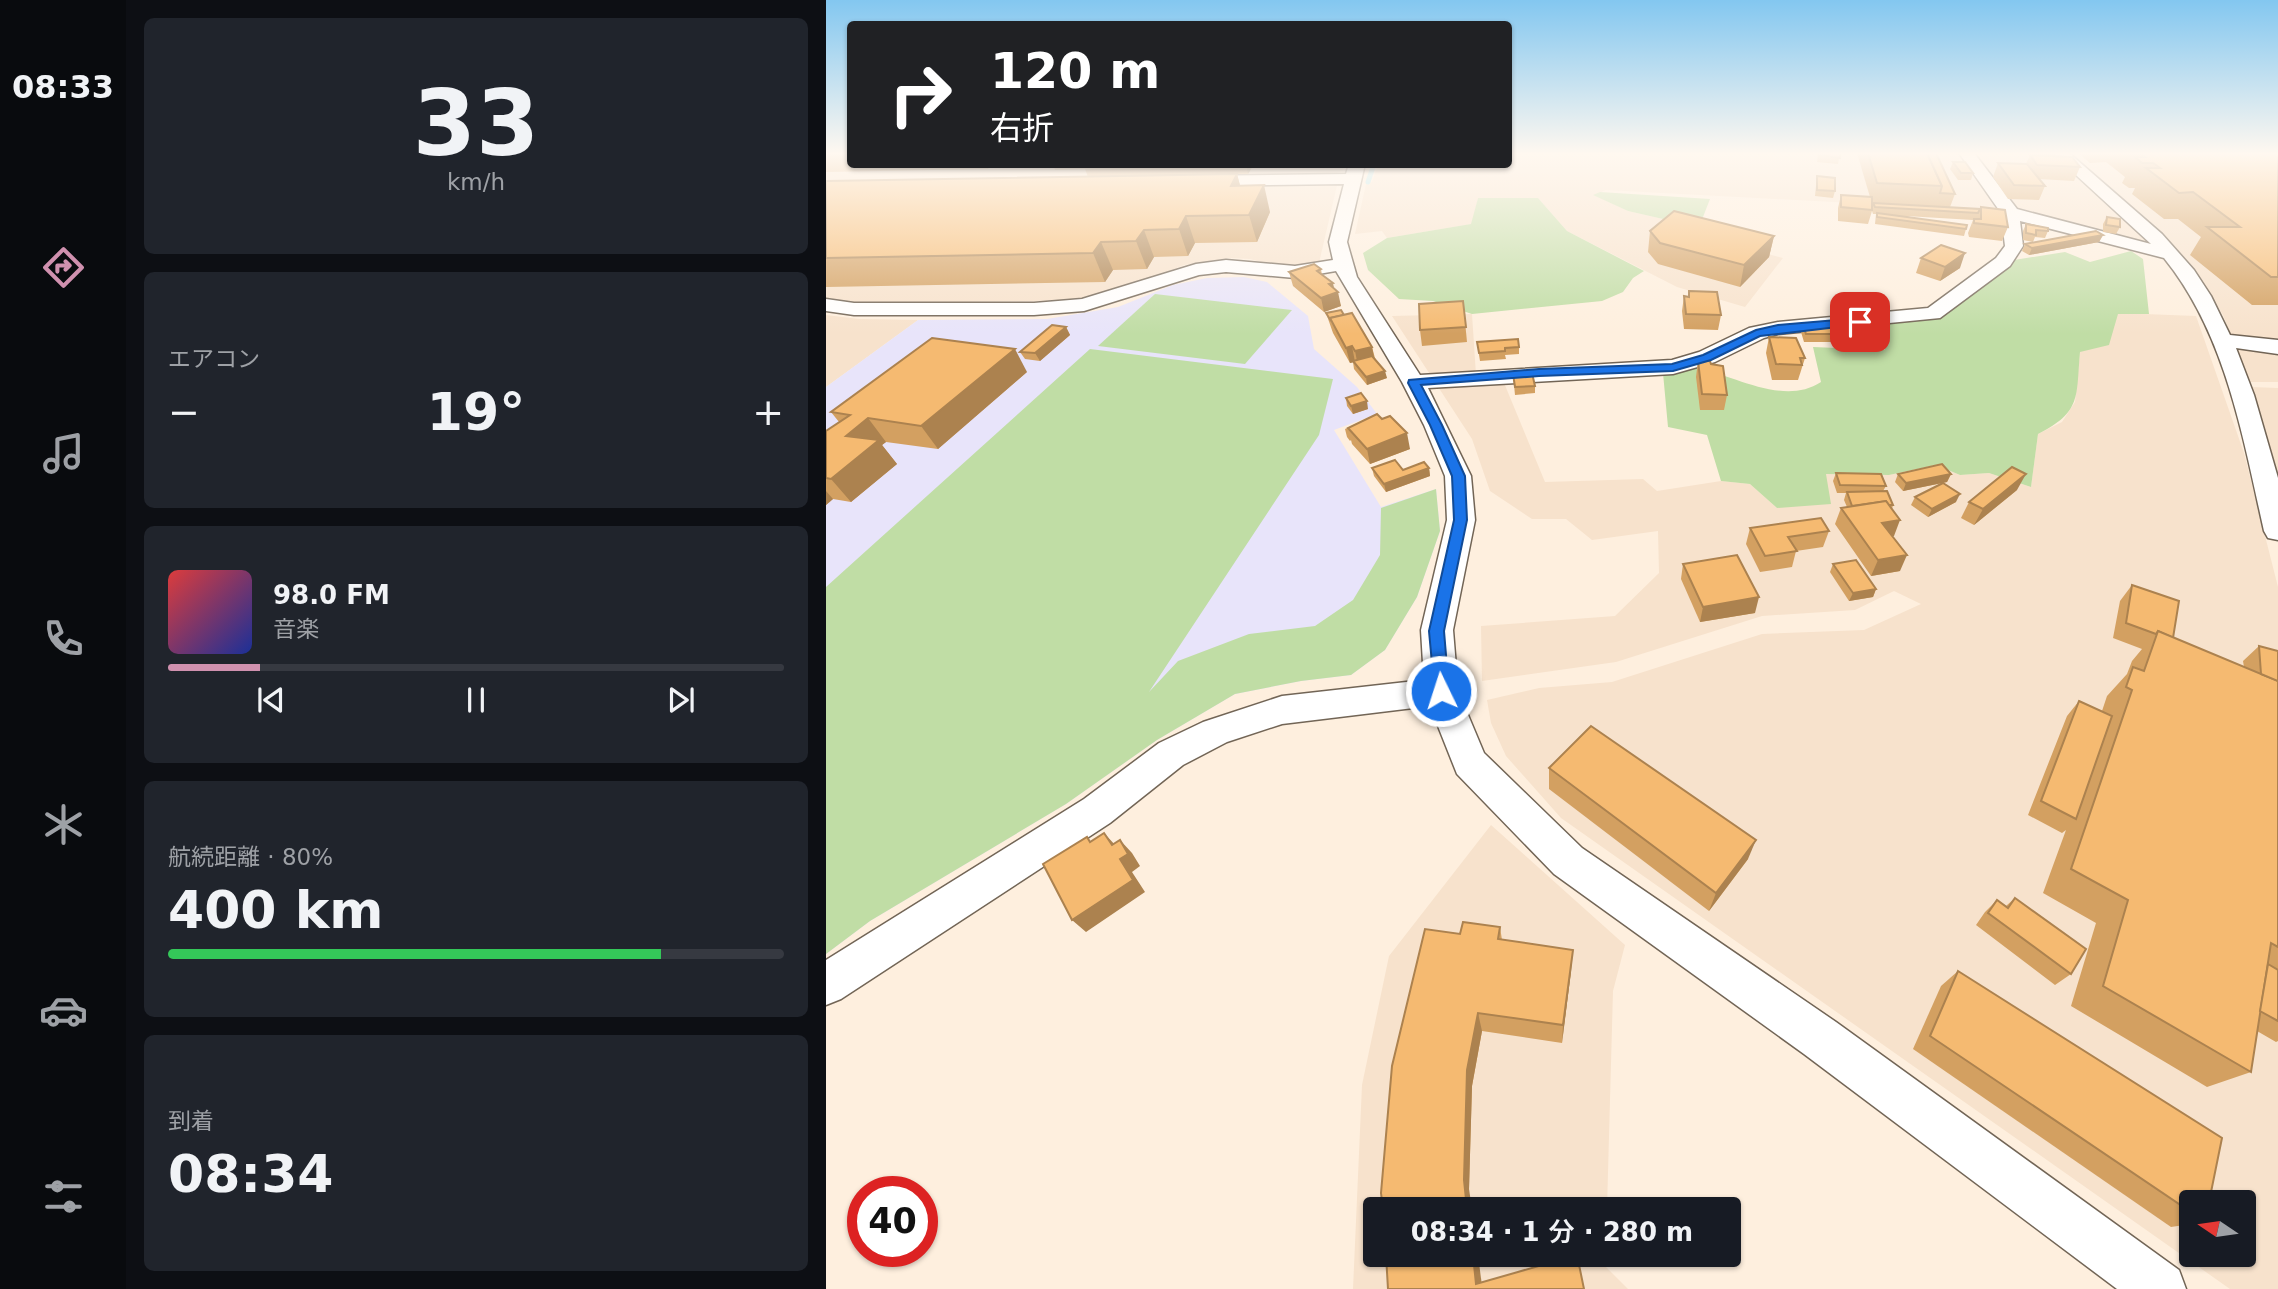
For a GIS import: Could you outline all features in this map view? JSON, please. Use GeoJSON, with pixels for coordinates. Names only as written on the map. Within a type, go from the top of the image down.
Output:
{"type":"FeatureCollection","features":[{"type":"Feature","properties":{"kind":"street"},"geometry":{"type":"LineString","coordinates":[[1345,213],[1338,242],[1347,277],[1413,383],[1436,425],[1458,476],[1461,520],[1437,631],[1441,691],[1470,763],[1568,861],[1821,1038],[2160,1289]]}},
{"type":"Feature","properties":{"kind":"street"},"geometry":{"type":"LineString","coordinates":[[1413,383],[1539,373],[1673,367],[1707,357],[1756,333],[1778,328],[1933,314],[2011,254],[2014,246],[2010,213]]}},
{"type":"Feature","properties":{"kind":"street"},"geometry":{"type":"LineString","coordinates":[[2011,213],[2170,254]]}},
{"type":"Feature","properties":{"kind":"street"},"geometry":{"type":"LineString","coordinates":[[2130,213],[2170,254],[2195,286],[2221,340],[2259,453],[2278,531]]}},
{"type":"Feature","properties":{"kind":"street"},"geometry":{"type":"LineString","coordinates":[[826,305],[854,309],[1034,309],[1084,305],[1196,270],[1226,266],[1295,272],[1344,264]]}},
{"type":"Feature","properties":{"kind":"street"},"geometry":{"type":"LineString","coordinates":[[2221,340],[2278,348]]}},
{"type":"Feature","properties":{"kind":"street"},"geometry":{"type":"LineString","coordinates":[[826,985],[1097,811],[1171,754],[1214,732],[1282,710],[1441,691]]}},
{"type":"Feature","properties":{"kind":"shaded area"},"geometry":{"type":"Polygon","coordinates":[[[826,213],[1331,213],[1319,263],[1283,268],[1250,259],[1229,258],[1184,265],[1128,288],[1076,300],[865,304],[826,298],[826,213]]]}},
{"type":"Feature","properties":{"kind":"shaded area"},"geometry":{"type":"Polygon","coordinates":[[[1360,213],[1475,213],[1472,224],[1387,238],[1382,231],[1355,234],[1360,213]]]}},
{"type":"Feature","properties":{"kind":"shaded area"},"geometry":{"type":"Polygon","coordinates":[[[1551,213],[1637,213],[1663,219],[1681,231],[1783,258],[1745,307],[1677,287],[1567,231],[1551,213]]]}},
{"type":"Feature","properties":{"kind":"shaded area"},"geometry":{"type":"Polygon","coordinates":[[[2030,213],[2120,213],[2151,245],[2030,213]]]}},
{"type":"Feature","properties":{"kind":"shaded area"},"geometry":{"type":"Polygon","coordinates":[[[2139,213],[2278,213],[2278,382],[2249,382],[2223,315],[2201,279],[2157,228],[2139,213]]]}},
{"type":"Feature","properties":{"kind":"shaded area"},"geometry":{"type":"Polygon","coordinates":[[[1244,277],[1267,282],[1308,316],[1314,349],[1357,387],[1377,414],[1334,430],[1381,507],[1436,489],[1440,531],[1417,597],[1385,650],[1351,675],[1301,681],[1235,694],[1157,740],[1066,804],[870,921],[826,954],[826,387],[918,320],[1047,319],[1118,307],[1173,285],[1207,278],[1244,277]]]}},
{"type":"Feature","properties":{"kind":"shaded area"},"geometry":{"type":"Polygon","coordinates":[[[2118,313],[2196,316],[2244,453],[2278,587],[2278,1289],[2230,1289],[2199,1267],[2256,1267],[2256,1190],[2179,1190],[2179,1253],[1561,818],[1506,756],[1491,723],[1487,700],[1539,688],[1612,682],[1762,634],[1864,630],[1921,604],[1894,591],[1855,610],[1762,616],[1616,662],[1482,681],[1481,626],[1615,616],[1659,573],[1658,531],[1592,540],[1566,519],[1532,519],[1490,491],[1472,439],[1392,316],[1472,314],[1476,375],[1502,378],[1545,482],[1643,479],[1657,491],[1721,481],[1750,484],[1777,508],[1826,474],[1889,475],[1936,465],[1960,475],[1989,473],[2031,487],[2038,434],[2062,422],[2075,402],[2080,352],[2118,313]]]}},
{"type":"Feature","properties":{"kind":"shaded area"},"geometry":{"type":"Polygon","coordinates":[[[826,315],[859,319],[918,320],[826,387],[826,315]]]}},
{"type":"Feature","properties":{"kind":"shaded area"},"geometry":{"type":"Polygon","coordinates":[[[2251,387],[2278,388],[2278,481],[2251,387]]]}},
{"type":"Feature","properties":{"kind":"shaded area"},"geometry":{"type":"Polygon","coordinates":[[[1491,825],[1625,945],[1613,991],[1607,1197],[1363,1197],[1363,1267],[1606,1267],[1628,1289],[1353,1289],[1362,1085],[1389,956],[1491,825]]]}},
{"type":"Feature","properties":{"kind":"green space"},"geometry":{"type":"Polygon","coordinates":[[[1474,213],[1551,213],[1567,231],[1644,271],[1633,278],[1623,292],[1602,301],[1472,314],[1433,301],[1399,299],[1368,270],[1363,253],[1387,238],[1471,224],[1474,213]]]}},
{"type":"Feature","properties":{"kind":"green space"},"geometry":{"type":"Polygon","coordinates":[[[1637,213],[1704,213],[1696,235],[1681,231],[1663,219],[1637,213]]]}},
{"type":"Feature","properties":{"kind":"green space"},"geometry":{"type":"Polygon","coordinates":[[[2131,251],[2143,259],[2149,314],[2118,314],[2109,345],[2080,352],[2077,392],[2070,410],[2063,418],[2038,434],[2031,487],[1989,473],[1960,475],[1936,465],[1889,475],[1826,474],[1831,504],[1777,508],[1750,484],[1721,481],[1707,435],[1668,427],[1663,373],[1695,368],[1758,387],[1791,391],[1806,389],[1821,382],[1813,347],[1885,350],[1872,325],[1948,314],[1974,286],[2014,260],[2065,252],[2090,262],[2131,251]]]}},
{"type":"Feature","properties":{"kind":"green space"},"geometry":{"type":"Polygon","coordinates":[[[1155,294],[1292,310],[1245,364],[1098,346],[1155,294]]]}},
{"type":"Feature","properties":{"kind":"green space"},"geometry":{"type":"Polygon","coordinates":[[[1090,349],[1333,379],[1319,435],[1149,692],[1178,661],[1249,634],[1315,626],[1353,600],[1380,555],[1381,508],[1436,489],[1440,531],[1417,597],[1385,650],[1351,675],[1301,681],[1235,694],[1157,740],[1066,804],[870,921],[826,954],[826,587],[1090,349]]]}},
{"type":"Feature","properties":{"kind":"building"},"geometry":{"type":"Polygon","coordinates":[[[826,213],[1250,213],[1186,216],[1179,229],[1144,230],[1136,241],[1101,242],[1093,253],[826,258],[826,213]]]}},
{"type":"Feature","properties":{"kind":"building"},"geometry":{"type":"Polygon","coordinates":[[[1671,213],[1683,213],[1774,236],[1744,265],[1660,243],[1650,231],[1671,213]]]}},
{"type":"Feature","properties":{"kind":"building"},"geometry":{"type":"Polygon","coordinates":[[[1878,213],[1967,225],[1966,229],[1877,217],[1878,213]]]}},
{"type":"Feature","properties":{"kind":"building"},"geometry":{"type":"Polygon","coordinates":[[[1981,213],[2006,213],[2008,227],[1974,223],[1974,219],[1981,219],[1981,213]]]}},
{"type":"Feature","properties":{"kind":"building"},"geometry":{"type":"Polygon","coordinates":[[[2221,213],[2278,213],[2278,277],[2271,277],[2207,227],[2240,227],[2221,213]]]}},
{"type":"Feature","properties":{"kind":"building"},"geometry":{"type":"Polygon","coordinates":[[[2107,217],[2120,219],[2120,227],[2106,225],[2107,217]]]}},
{"type":"Feature","properties":{"kind":"building"},"geometry":{"type":"Polygon","coordinates":[[[2026,224],[2048,228],[2048,231],[2036,230],[2036,235],[2026,233],[2026,224]]]}},
{"type":"Feature","properties":{"kind":"building"},"geometry":{"type":"Polygon","coordinates":[[[2096,231],[2103,235],[2032,248],[2025,244],[2096,231]]]}},
{"type":"Feature","properties":{"kind":"building"},"geometry":{"type":"Polygon","coordinates":[[[1941,245],[1965,253],[1945,267],[1921,258],[1941,245]]]}},
{"type":"Feature","properties":{"kind":"building"},"geometry":{"type":"Polygon","coordinates":[[[1314,264],[1321,269],[1317,271],[1333,283],[1329,284],[1338,292],[1321,298],[1289,272],[1314,264]]]}},
{"type":"Feature","properties":{"kind":"building"},"geometry":{"type":"Polygon","coordinates":[[[1689,291],[1717,292],[1721,315],[1686,314],[1684,296],[1689,297],[1689,291]]]}},
{"type":"Feature","properties":{"kind":"building"},"geometry":{"type":"Polygon","coordinates":[[[1463,301],[1466,327],[1420,330],[1419,304],[1463,301]]]}},
{"type":"Feature","properties":{"kind":"building"},"geometry":{"type":"Polygon","coordinates":[[[1341,310],[1344,315],[1330,318],[1331,321],[1326,313],[1341,310]]]}},
{"type":"Feature","properties":{"kind":"building"},"geometry":{"type":"Polygon","coordinates":[[[1352,313],[1372,347],[1355,351],[1352,346],[1346,348],[1330,318],[1352,313]]]}},
{"type":"Feature","properties":{"kind":"building"},"geometry":{"type":"Polygon","coordinates":[[[1846,321],[1868,321],[1875,336],[1849,336],[1843,324],[1847,324],[1846,321]]]}},
{"type":"Feature","properties":{"kind":"building"},"geometry":{"type":"Polygon","coordinates":[[[1052,325],[1066,327],[1035,353],[1020,352],[1052,325]]]}},
{"type":"Feature","properties":{"kind":"building"},"geometry":{"type":"Polygon","coordinates":[[[1803,325],[1839,325],[1843,334],[1806,334],[1803,325]]]}},
{"type":"Feature","properties":{"kind":"building"},"geometry":{"type":"Polygon","coordinates":[[[1769,337],[1796,338],[1805,358],[1800,358],[1802,365],[1776,364],[1769,337]]]}},
{"type":"Feature","properties":{"kind":"building"},"geometry":{"type":"Polygon","coordinates":[[[932,338],[1015,349],[921,426],[868,418],[846,436],[879,440],[831,479],[826,478],[826,431],[850,415],[831,412],[932,338]]]}},
{"type":"Feature","properties":{"kind":"building"},"geometry":{"type":"Polygon","coordinates":[[[1518,339],[1519,347],[1479,353],[1477,342],[1518,339]]]}},
{"type":"Feature","properties":{"kind":"building"},"geometry":{"type":"Polygon","coordinates":[[[1372,356],[1385,371],[1366,377],[1353,361],[1372,356]]]}},
{"type":"Feature","properties":{"kind":"building"},"geometry":{"type":"Polygon","coordinates":[[[1698,361],[1710,361],[1711,364],[1723,366],[1727,395],[1702,394],[1698,361]]]}},
{"type":"Feature","properties":{"kind":"building"},"geometry":{"type":"Polygon","coordinates":[[[1532,373],[1535,386],[1515,387],[1513,374],[1532,373]]]}},
{"type":"Feature","properties":{"kind":"building"},"geometry":{"type":"Polygon","coordinates":[[[1361,393],[1367,401],[1351,406],[1346,398],[1361,393]]]}},
{"type":"Feature","properties":{"kind":"building"},"geometry":{"type":"Polygon","coordinates":[[[1377,414],[1382,419],[1390,416],[1407,433],[1367,449],[1348,428],[1377,414]]]}},
{"type":"Feature","properties":{"kind":"building"},"geometry":{"type":"Polygon","coordinates":[[[1395,460],[1403,470],[1424,462],[1429,468],[1384,484],[1372,468],[1395,460]]]}},
{"type":"Feature","properties":{"kind":"building"},"geometry":{"type":"Polygon","coordinates":[[[1942,464],[1951,474],[1906,483],[1898,474],[1942,464]]]}},
{"type":"Feature","properties":{"kind":"building"},"geometry":{"type":"Polygon","coordinates":[[[2012,467],[2026,474],[1983,509],[1969,502],[2012,467]]]}},
{"type":"Feature","properties":{"kind":"building"},"geometry":{"type":"Polygon","coordinates":[[[1836,473],[1881,474],[1886,486],[1840,485],[1836,473]]]}},
{"type":"Feature","properties":{"kind":"building"},"geometry":{"type":"Polygon","coordinates":[[[1943,483],[1960,494],[1932,509],[1915,497],[1943,483]]]}},
{"type":"Feature","properties":{"kind":"building"},"geometry":{"type":"Polygon","coordinates":[[[1887,491],[1893,505],[1886,501],[1852,506],[1847,492],[1887,491]]]}},
{"type":"Feature","properties":{"kind":"building"},"geometry":{"type":"Polygon","coordinates":[[[1886,501],[1900,520],[1882,523],[1907,555],[1878,560],[1841,508],[1886,501]]]}},
{"type":"Feature","properties":{"kind":"building"},"geometry":{"type":"Polygon","coordinates":[[[1821,518],[1829,531],[1788,537],[1797,551],[1765,556],[1750,528],[1821,518]]]}},
{"type":"Feature","properties":{"kind":"building"},"geometry":{"type":"Polygon","coordinates":[[[1737,555],[1759,597],[1703,607],[1683,564],[1737,555]]]}},
{"type":"Feature","properties":{"kind":"building"},"geometry":{"type":"Polygon","coordinates":[[[1856,560],[1876,589],[1853,593],[1833,564],[1856,560]]]}},
{"type":"Feature","properties":{"kind":"building"},"geometry":{"type":"Polygon","coordinates":[[[2132,585],[2179,601],[2173,638],[2158,631],[2156,634],[2126,623],[2132,585]]]}},
{"type":"Feature","properties":{"kind":"building"},"geometry":{"type":"Polygon","coordinates":[[[2158,631],[2278,681],[2278,947],[2271,943],[2251,1072],[2103,986],[2128,900],[2071,869],[2132,690],[2126,687],[2133,667],[2144,671],[2158,631]]]}},
{"type":"Feature","properties":{"kind":"building"},"geometry":{"type":"Polygon","coordinates":[[[2259,646],[2278,651],[2278,681],[2261,674],[2259,646]]]}},
{"type":"Feature","properties":{"kind":"building"},"geometry":{"type":"Polygon","coordinates":[[[2079,701],[2112,716],[2076,819],[2041,801],[2079,701]]]}},
{"type":"Feature","properties":{"kind":"building"},"geometry":{"type":"Polygon","coordinates":[[[1591,726],[1756,840],[1716,893],[1549,768],[1591,726]]]}},
{"type":"Feature","properties":{"kind":"building"},"geometry":{"type":"Polygon","coordinates":[[[1104,833],[1112,845],[1120,840],[1128,854],[1120,859],[1133,880],[1072,920],[1043,864],[1087,837],[1090,842],[1104,833]]]}},
{"type":"Feature","properties":{"kind":"building"},"geometry":{"type":"Polygon","coordinates":[[[2015,898],[2086,949],[2071,974],[1988,913],[1997,900],[2008,908],[2015,898]]]}},
{"type":"Feature","properties":{"kind":"building"},"geometry":{"type":"Polygon","coordinates":[[[1463,922],[1500,927],[1498,939],[1573,950],[1563,1025],[1478,1013],[1467,1070],[1466,1197],[1382,1197],[1392,1066],[1425,929],[1460,934],[1463,922]]]}},
{"type":"Feature","properties":{"kind":"building"},"geometry":{"type":"Polygon","coordinates":[[[2268,964],[2278,970],[2278,1021],[2260,1011],[2268,964]]]}},
{"type":"Feature","properties":{"kind":"building"},"geometry":{"type":"Polygon","coordinates":[[[1958,971],[2222,1138],[2211,1190],[2179,1190],[2179,1204],[1930,1036],[1958,971]]]}},
{"type":"Feature","properties":{"kind":"building"},"geometry":{"type":"Polygon","coordinates":[[[1387,1267],[1474,1267],[1476,1284],[1535,1267],[1579,1267],[1584,1289],[1388,1289],[1387,1267]]]}},
{"type":"Feature","properties":{"kind":"route"},"geometry":{"type":"LineString","coordinates":[[1441,691],[1437,631],[1461,520],[1458,476],[1436,425],[1413,383],[1539,373],[1673,367],[1707,357],[1756,333],[1778,328],[1860,322]]}}]}
